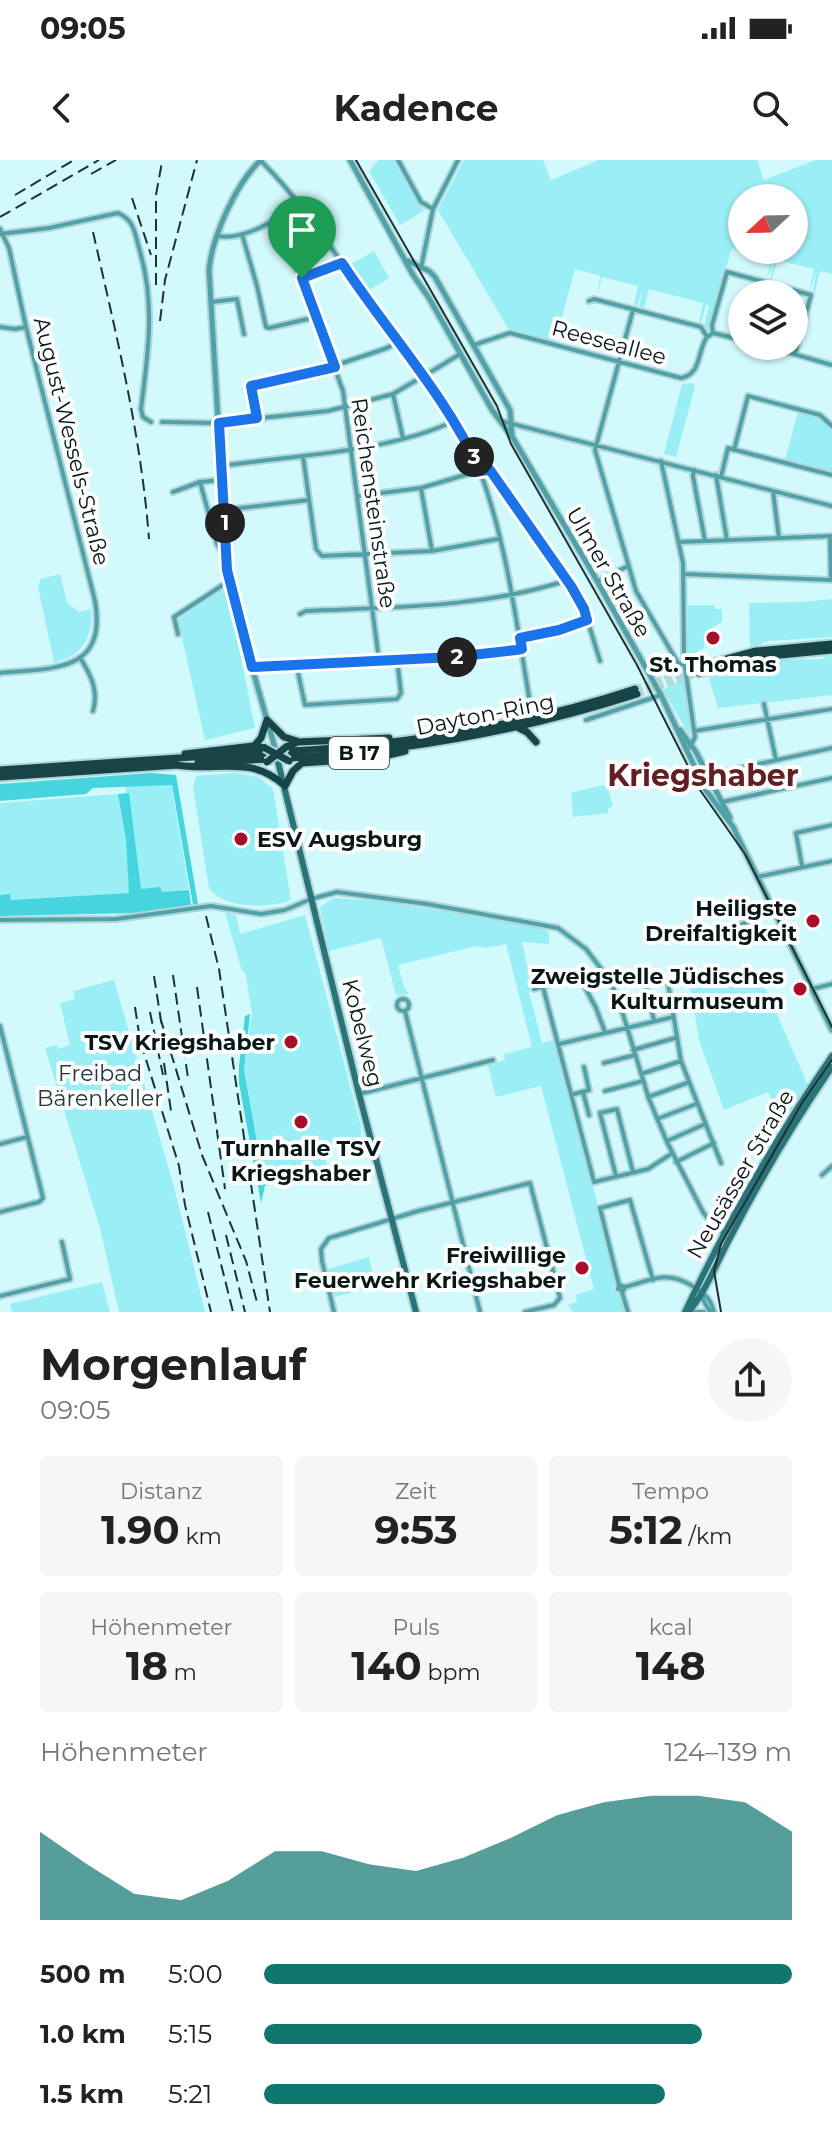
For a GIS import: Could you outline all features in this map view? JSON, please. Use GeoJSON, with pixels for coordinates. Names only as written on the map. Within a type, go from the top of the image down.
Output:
{"type":"FeatureCollection","features":[{"type":"Feature","properties":{"kind":"highway"},"geometry":{"type":"LineString","coordinates":[[832,644],[756,651],[698,670],[758,657],[832,650]]}},
{"type":"Feature","properties":{"kind":"highway","name":"Dayton-Ring"},"geometry":{"type":"LineString","coordinates":[[289,754],[428,742],[519,728],[636,691],[428,742]]}},
{"type":"Feature","properties":{"kind":"highway"},"geometry":{"type":"LineString","coordinates":[[253,746],[261,738],[267,720],[284,737],[298,742],[428,742]]}},
{"type":"Feature","properties":{"kind":"highway"},"geometry":{"type":"LineString","coordinates":[[519,728],[536,742],[539,723]]}},
{"type":"Feature","properties":{"kind":"highway"},"geometry":{"type":"LineString","coordinates":[[0,777],[174,761],[200,750],[253,746],[267,755],[289,754],[298,742]]}},
{"type":"Feature","properties":{"kind":"highway"},"geometry":{"type":"LineString","coordinates":[[174,761],[201,768],[257,768],[272,774],[285,786],[293,771],[302,763],[376,758],[428,742]]}},
{"type":"Feature","properties":{"kind":"highway"},"geometry":{"type":"LineString","coordinates":[[0,770],[289,754],[302,763]]}},
{"type":"Feature","properties":{"kind":"highway"},"geometry":{"type":"LineString","coordinates":[[257,768],[267,755]]}},
{"type":"Feature","properties":{"kind":"main road","name":"Kobelweg"},"geometry":{"type":"LineString","coordinates":[[277,755],[359,1094],[416,1312]]}},
{"type":"Feature","properties":{"kind":"main road","name":"Neusässer Straße"},"geometry":{"type":"LineString","coordinates":[[700,1292],[722,1233],[786,1124],[832,1056]]}},
{"type":"Feature","properties":{"kind":"main road","name":"Neusässer Straße"},"geometry":{"type":"LineString","coordinates":[[690,1312],[782,1146],[832,1067]]}},
{"type":"Feature","properties":{"kind":"street"},"geometry":{"type":"LineString","coordinates":[[260,160],[300,205],[424,376],[454,421],[480,471],[511,596],[531,708],[536,709]]}},
{"type":"Feature","properties":{"kind":"street","name":"Kobelweg"},"geometry":{"type":"LineString","coordinates":[[260,160],[234,197],[209,267],[229,581],[277,755]]}},
{"type":"Feature","properties":{"kind":"street","name":"Ulmer Straße"},"geometry":{"type":"LineString","coordinates":[[350,160],[498,420],[513,438],[661,695],[705,789],[734,828],[832,1030]]}},
{"type":"Feature","properties":{"kind":"street"},"geometry":{"type":"LineString","coordinates":[[398,160],[421,202],[433,209]]}},
{"type":"Feature","properties":{"kind":"street"},"geometry":{"type":"LineString","coordinates":[[421,287],[421,268],[433,209],[458,160]]}},
{"type":"Feature","properties":{"kind":"street"},"geometry":{"type":"LineString","coordinates":[[218,236],[242,234],[300,205]]}},
{"type":"Feature","properties":{"kind":"street"},"geometry":{"type":"LineString","coordinates":[[1,232],[49,228],[118,213],[132,223],[151,301],[141,409],[143,417],[151,422]]}},
{"type":"Feature","properties":{"kind":"street","name":"Reichensteinstraße"},"geometry":{"type":"LineString","coordinates":[[272,221],[302,278],[335,367],[346,407],[379,660]]}},
{"type":"Feature","properties":{"kind":"street","name":"August-Wessels-Straße"},"geometry":{"type":"LineString","coordinates":[[1,232],[9,248],[99,618],[97,634],[81,659]]}},
{"type":"Feature","properties":{"kind":"street"},"geometry":{"type":"LineString","coordinates":[[242,234],[267,328],[316,317]]}},
{"type":"Feature","properties":{"kind":"street","name":"Ulmer Straße"},"geometry":{"type":"LineString","coordinates":[[404,257],[435,277],[510,410],[513,438]]}},
{"type":"Feature","properties":{"kind":"street"},"geometry":{"type":"LineString","coordinates":[[302,278],[342,263]]}},
{"type":"Feature","properties":{"kind":"street"},"geometry":{"type":"LineString","coordinates":[[713,333],[712,325],[727,272],[757,280]]}},
{"type":"Feature","properties":{"kind":"street"},"geometry":{"type":"LineString","coordinates":[[211,302],[237,299],[244,334]]}},
{"type":"Feature","properties":{"kind":"street"},"geometry":{"type":"LineString","coordinates":[[589,301],[594,299],[701,327],[707,337],[713,333],[728,337]]}},
{"type":"Feature","properties":{"kind":"street"},"geometry":{"type":"LineString","coordinates":[[633,310],[596,443],[596,455],[638,596],[678,663],[684,665]]}},
{"type":"Feature","properties":{"kind":"street"},"geometry":{"type":"LineString","coordinates":[[0,327],[26,327]]}},
{"type":"Feature","properties":{"kind":"street","name":"Reeseallee"},"geometry":{"type":"LineString","coordinates":[[473,345],[510,333],[686,377],[696,369],[707,337]]}},
{"type":"Feature","properties":{"kind":"street"},"geometry":{"type":"LineString","coordinates":[[257,418],[251,386],[335,367],[397,342]]}},
{"type":"Feature","properties":{"kind":"street"},"geometry":{"type":"LineString","coordinates":[[478,354],[489,342]]}},
{"type":"Feature","properties":{"kind":"street"},"geometry":{"type":"LineString","coordinates":[[162,422],[219,423],[346,407],[393,394],[460,354]]}},
{"type":"Feature","properties":{"kind":"street"},"geometry":{"type":"LineString","coordinates":[[808,358],[832,365]]}},
{"type":"Feature","properties":{"kind":"street"},"geometry":{"type":"LineString","coordinates":[[393,394],[403,438]]}},
{"type":"Feature","properties":{"kind":"street"},"geometry":{"type":"LineString","coordinates":[[734,450],[748,396],[820,415],[832,426]]}},
{"type":"Feature","properties":{"kind":"street"},"geometry":{"type":"LineString","coordinates":[[498,420],[832,506]]}},
{"type":"Feature","properties":{"kind":"street"},"geometry":{"type":"LineString","coordinates":[[221,466],[352,448],[403,438],[454,421]]}},
{"type":"Feature","properties":{"kind":"street"},"geometry":{"type":"LineString","coordinates":[[727,540],[718,476],[728,448],[832,475]]}},
{"type":"Feature","properties":{"kind":"street"},"geometry":{"type":"LineString","coordinates":[[303,456],[319,554],[322,556],[432,551],[498,539]]}},
{"type":"Feature","properties":{"kind":"street"},"geometry":{"type":"LineString","coordinates":[[661,461],[684,574],[684,665],[695,740],[686,751]]}},
{"type":"Feature","properties":{"kind":"street"},"geometry":{"type":"LineString","coordinates":[[358,496],[421,488],[490,470],[568,580],[584,609],[600,661]]}},
{"type":"Feature","properties":{"kind":"street"},"geometry":{"type":"LineString","coordinates":[[694,470],[705,541]]}},
{"type":"Feature","properties":{"kind":"street"},"geometry":{"type":"LineString","coordinates":[[173,492],[200,482],[222,480]]}},
{"type":"Feature","properties":{"kind":"street","name":"Kobelweg"},"geometry":{"type":"LineString","coordinates":[[200,482],[217,544],[222,552],[226,552]]}},
{"type":"Feature","properties":{"kind":"street"},"geometry":{"type":"LineString","coordinates":[[421,488],[432,551]]}},
{"type":"Feature","properties":{"kind":"street"},"geometry":{"type":"LineString","coordinates":[[773,491],[779,538]]}},
{"type":"Feature","properties":{"kind":"street"},"geometry":{"type":"LineString","coordinates":[[224,510],[309,500]]}},
{"type":"Feature","properties":{"kind":"street"},"geometry":{"type":"LineString","coordinates":[[679,542],[831,536],[832,580],[684,574]]}},
{"type":"Feature","properties":{"kind":"street"},"geometry":{"type":"LineString","coordinates":[[597,581],[628,566]]}},
{"type":"Feature","properties":{"kind":"street"},"geometry":{"type":"LineString","coordinates":[[300,614],[306,611],[458,603],[511,596],[568,580]]}},
{"type":"Feature","properties":{"kind":"street"},"geometry":{"type":"LineString","coordinates":[[178,634],[174,617],[229,581]]}},
{"type":"Feature","properties":{"kind":"street"},"geometry":{"type":"LineString","coordinates":[[520,638],[587,620]]}},
{"type":"Feature","properties":{"kind":"street"},"geometry":{"type":"LineString","coordinates":[[252,667],[466,656],[522,649]]}},
{"type":"Feature","properties":{"kind":"street"},"geometry":{"type":"LineString","coordinates":[[0,673],[54,669],[81,659],[95,692],[93,711]]}},
{"type":"Feature","properties":{"kind":"street"},"geometry":{"type":"LineString","coordinates":[[296,663],[305,705],[397,699],[401,693],[397,659]]}},
{"type":"Feature","properties":{"kind":"street"},"geometry":{"type":"LineString","coordinates":[[586,720],[661,695]]}},
{"type":"Feature","properties":{"kind":"street"},"geometry":{"type":"LineString","coordinates":[[764,704],[776,760]]}},
{"type":"Feature","properties":{"kind":"street"},"geometry":{"type":"LineString","coordinates":[[694,731],[832,709]]}},
{"type":"Feature","properties":{"kind":"street","name":"Ulmer Straße"},"geometry":{"type":"LineString","coordinates":[[674,722],[708,775],[719,804]]}},
{"type":"Feature","properties":{"kind":"street"},"geometry":{"type":"LineString","coordinates":[[708,775],[832,748]]}},
{"type":"Feature","properties":{"kind":"street"},"geometry":{"type":"LineString","coordinates":[[719,804],[832,778]]}},
{"type":"Feature","properties":{"kind":"street"},"geometry":{"type":"LineString","coordinates":[[802,866],[796,833],[832,825]]}},
{"type":"Feature","properties":{"kind":"street"},"geometry":{"type":"LineString","coordinates":[[757,877],[832,861]]}},
{"type":"Feature","properties":{"kind":"street"},"geometry":{"type":"LineString","coordinates":[[0,920],[106,920],[211,906],[261,914],[285,910],[337,892],[555,927],[586,949],[611,984],[648,1097],[672,1154],[703,1212],[730,1238]]}},
{"type":"Feature","properties":{"kind":"street"},"geometry":{"type":"LineString","coordinates":[[654,937],[726,929],[774,911]]}},
{"type":"Feature","properties":{"kind":"street"},"geometry":{"type":"LineString","coordinates":[[534,989],[575,978],[581,980],[605,1032]]}},
{"type":"Feature","properties":{"kind":"street"},"geometry":{"type":"LineString","coordinates":[[611,984],[644,980],[667,982],[675,1038],[687,1083],[721,1163]]}},
{"type":"Feature","properties":{"kind":"street"},"geometry":{"type":"LineString","coordinates":[[644,980],[654,1020]]}},
{"type":"Feature","properties":{"kind":"street"},"geometry":{"type":"LineString","coordinates":[[812,989],[832,984]]}},
{"type":"Feature","properties":{"kind":"street"},"geometry":{"type":"LineString","coordinates":[[543,987],[594,1182],[648,1169],[672,1154]]}},
{"type":"Feature","properties":{"kind":"street"},"geometry":{"type":"LineString","coordinates":[[405,1011],[480,1312]]}},
{"type":"Feature","properties":{"kind":"street"},"geometry":{"type":"LineString","coordinates":[[559,1044],[674,1017]]}},
{"type":"Feature","properties":{"kind":"street"},"geometry":{"type":"LineString","coordinates":[[0,1026],[43,1198],[39,1202],[0,1212]]}},
{"type":"Feature","properties":{"kind":"street"},"geometry":{"type":"LineString","coordinates":[[604,1063],[675,1038]]}},
{"type":"Feature","properties":{"kind":"street"},"geometry":{"type":"LineString","coordinates":[[359,1094],[493,1060]]}},
{"type":"Feature","properties":{"kind":"street"},"geometry":{"type":"LineString","coordinates":[[641,1074],[681,1061]]}},
{"type":"Feature","properties":{"kind":"street"},"geometry":{"type":"LineString","coordinates":[[571,1095],[589,1090],[584,1067]]}},
{"type":"Feature","properties":{"kind":"street"},"geometry":{"type":"LineString","coordinates":[[0,1071],[10,1069]]}},
{"type":"Feature","properties":{"kind":"street"},"geometry":{"type":"LineString","coordinates":[[605,1091],[643,1081]]}},
{"type":"Feature","properties":{"kind":"street"},"geometry":{"type":"LineString","coordinates":[[648,1097],[687,1083]]}},
{"type":"Feature","properties":{"kind":"street"},"geometry":{"type":"LineString","coordinates":[[583,1092],[589,1115]]}},
{"type":"Feature","properties":{"kind":"street"},"geometry":{"type":"LineString","coordinates":[[657,1119],[696,1104]]}},
{"type":"Feature","properties":{"kind":"street"},"geometry":{"type":"LineString","coordinates":[[616,1176],[600,1113],[617,1109],[633,1172]]}},
{"type":"Feature","properties":{"kind":"street"},"geometry":{"type":"LineString","coordinates":[[666,1141],[705,1124]]}},
{"type":"Feature","properties":{"kind":"street"},"geometry":{"type":"LineString","coordinates":[[0,1144],[27,1137]]}},
{"type":"Feature","properties":{"kind":"street"},"geometry":{"type":"LineString","coordinates":[[676,1162],[714,1143]]}},
{"type":"Feature","properties":{"kind":"street"},"geometry":{"type":"LineString","coordinates":[[822,1175],[832,1166]]}},
{"type":"Feature","properties":{"kind":"street"},"geometry":{"type":"LineString","coordinates":[[334,1312],[321,1249],[335,1235],[526,1184],[532,1186],[560,1298],[554,1305],[525,1312]]}},
{"type":"Feature","properties":{"kind":"street"},"geometry":{"type":"LineString","coordinates":[[628,1312],[600,1208],[628,1200],[633,1202],[653,1280]]}},
{"type":"Feature","properties":{"kind":"street"},"geometry":{"type":"LineString","coordinates":[[0,1296],[70,1279],[62,1242]]}},
{"type":"Feature","properties":{"kind":"street"},"geometry":{"type":"LineString","coordinates":[[622,1288],[675,1277],[710,1300],[712,1312]]}},
{"type":"Feature","properties":{"kind":"street"},"geometry":{"type":"LineString","coordinates":[[690,1312],[704,1312]]}},
{"type":"Feature","properties":{"kind":"green space"},"geometry":{"type":"Polygon","coordinates":[[[379,160],[395,160],[424,211],[400,225],[369,171],[379,160]]]}},
{"type":"Feature","properties":{"kind":"green space"},"geometry":{"type":"Polygon","coordinates":[[[464,160],[543,160],[551,180],[599,160],[757,160],[764,180],[816,160],[832,160],[832,274],[820,271],[815,292],[817,270],[809,293],[814,269],[794,264],[808,264],[808,184],[728,184],[728,262],[708,331],[704,326],[709,305],[706,305],[701,323],[703,303],[649,289],[644,308],[639,306],[643,288],[637,306],[634,305],[638,286],[602,277],[597,295],[600,276],[575,269],[555,342],[508,328],[438,210],[464,160]]]}},
{"type":"Feature","properties":{"kind":"green space"},"geometry":{"type":"Polygon","coordinates":[[[374,251],[389,278],[369,290],[351,264],[374,251]]]}},
{"type":"Feature","properties":{"kind":"green space"},"geometry":{"type":"Polygon","coordinates":[[[692,383],[695,386],[676,457],[664,454],[682,384],[692,383]]]}},
{"type":"Feature","properties":{"kind":"green space"},"geometry":{"type":"Polygon","coordinates":[[[798,412],[819,417],[832,430],[832,472],[785,460],[798,412]]]}},
{"type":"Feature","properties":{"kind":"green space"},"geometry":{"type":"Polygon","coordinates":[[[60,574],[67,603],[79,612],[91,609],[91,619],[88,636],[79,650],[54,662],[38,587],[41,579],[60,574]]]}},
{"type":"Feature","properties":{"kind":"green space"},"geometry":{"type":"Polygon","coordinates":[[[222,589],[228,594],[241,646],[255,728],[205,740],[178,620],[222,589]]]}},
{"type":"Feature","properties":{"kind":"green space"},"geometry":{"type":"Polygon","coordinates":[[[832,599],[832,637],[769,641],[750,648],[749,603],[832,599]]]}},
{"type":"Feature","properties":{"kind":"green space"},"geometry":{"type":"Polygon","coordinates":[[[688,605],[715,605],[715,609],[722,609],[722,622],[705,632],[704,648],[687,658],[688,605]]]}},
{"type":"Feature","properties":{"kind":"green space"},"geometry":{"type":"Polygon","coordinates":[[[832,656],[832,695],[718,708],[708,675],[763,660],[823,659],[832,656]]]}},
{"type":"Feature","properties":{"kind":"green space"},"geometry":{"type":"Polygon","coordinates":[[[681,676],[692,732],[688,733],[663,690],[680,680],[681,676]]]}},
{"type":"Feature","properties":{"kind":"green space","name":"ESV Augsburg"},"geometry":{"type":"Polygon","coordinates":[[[237,773],[258,777],[273,789],[291,900],[271,905],[247,905],[225,900],[209,888],[193,787],[196,776],[237,773]]]}},
{"type":"Feature","properties":{"kind":"green space"},"geometry":{"type":"Polygon","coordinates":[[[171,783],[189,889],[141,897],[125,785],[171,783]]]}},
{"type":"Feature","properties":{"kind":"green space"},"geometry":{"type":"Polygon","coordinates":[[[603,785],[608,789],[613,805],[608,813],[573,817],[571,793],[603,785]]]}},
{"type":"Feature","properties":{"kind":"green space"},"geometry":{"type":"Polygon","coordinates":[[[118,794],[126,840],[130,893],[11,900],[10,895],[0,895],[0,803],[118,794]]]}},
{"type":"Feature","properties":{"kind":"green space"},"geometry":{"type":"Polygon","coordinates":[[[333,898],[378,901],[532,925],[549,932],[549,944],[522,942],[532,988],[529,992],[542,1043],[555,1040],[599,1209],[615,1281],[613,1289],[620,1296],[624,1312],[573,1312],[568,1305],[577,1302],[576,1295],[594,1289],[541,1086],[496,1097],[488,1065],[505,1060],[504,1054],[532,1047],[506,944],[487,948],[476,946],[398,965],[409,994],[396,995],[381,938],[329,951],[320,907],[333,898]]]}},
{"type":"Feature","properties":{"kind":"green space","name":"TSV Kriegshaber"},"geometry":{"type":"Polygon","coordinates":[[[225,912],[236,915],[240,934],[305,915],[361,1127],[359,1138],[323,1150],[329,1173],[265,1186],[244,1070],[252,1012],[245,972],[242,971],[225,912]]]}},
{"type":"Feature","properties":{"kind":"green space","name":"Freibad Bärenkeller"},"geometry":{"type":"Polygon","coordinates":[[[114,980],[174,1187],[205,1312],[119,1312],[100,1228],[45,1048],[57,1045],[58,1049],[70,1045],[60,1003],[75,999],[73,991],[114,980]]]}},
{"type":"Feature","properties":{"kind":"green space"},"geometry":{"type":"Polygon","coordinates":[[[763,983],[808,1085],[783,1123],[768,1092],[724,1110],[699,1040],[690,985],[757,986],[763,983]]]}},
{"type":"Feature","properties":{"kind":"green space"},"geometry":{"type":"Polygon","coordinates":[[[369,1257],[376,1286],[335,1297],[328,1269],[369,1257]]]}},
{"type":"Feature","properties":{"kind":"green space"},"geometry":{"type":"Polygon","coordinates":[[[102,1282],[110,1312],[12,1312],[10,1304],[102,1282]]]}},
{"type":"Feature","properties":{"kind":"shaded area"},"geometry":{"type":"Polygon","coordinates":[[[151,773],[176,775],[198,904],[193,905],[172,785],[93,788],[86,794],[0,801],[0,784],[151,773]]]}},
{"type":"Feature","properties":{"kind":"shaded area"},"geometry":{"type":"Polygon","coordinates":[[[129,793],[141,889],[160,887],[162,892],[189,890],[191,905],[136,913],[0,916],[0,895],[10,894],[11,900],[129,893],[126,840],[118,794],[129,793]]]}},
{"type":"Feature","properties":{"kind":"shaded area"},"geometry":{"type":"Polygon","coordinates":[[[250,1014],[244,1070],[265,1186],[261,1203],[239,1083],[245,1016],[250,1014]]]}},
{"type":"Feature","properties":{"kind":"tunnel"},"geometry":{"type":"LineString","coordinates":[[635,689],[697,667]]}},
{"type":"Feature","properties":{"kind":"tunnel"},"geometry":{"type":"LineString","coordinates":[[637,694],[699,673]]}},
{"type":"Feature","properties":{"kind":"tram line"},"geometry":{"type":"LineString","coordinates":[[356,160],[497,406],[511,444],[637,665],[700,790],[745,854],[832,1027]]}},
{"type":"Feature","properties":{"kind":"tram line"},"geometry":{"type":"LineString","coordinates":[[721,1312],[714,1271],[721,1244],[802,1103],[832,1060]]}},
{"type":"Feature","properties":{"kind":"railway"},"geometry":{"type":"LineString","coordinates":[[15,195],[74,160]]}},
{"type":"Feature","properties":{"kind":"railway"},"geometry":{"type":"LineString","coordinates":[[0,217],[99,160]]}},
{"type":"Feature","properties":{"kind":"railway"},"geometry":{"type":"LineString","coordinates":[[91,174],[116,160]]}},
{"type":"Feature","properties":{"kind":"railway"},"geometry":{"type":"LineString","coordinates":[[160,321],[165,280],[197,160]]}},
{"type":"Feature","properties":{"kind":"railway"},"geometry":{"type":"LineString","coordinates":[[156,285],[156,195],[162,162]]}},
{"type":"Feature","properties":{"kind":"railway"},"geometry":{"type":"LineString","coordinates":[[132,198],[151,255]]}},
{"type":"Feature","properties":{"kind":"railway"},"geometry":{"type":"LineString","coordinates":[[93,232],[134,423],[149,539]]}},
{"type":"Feature","properties":{"kind":"railway"},"geometry":{"type":"LineString","coordinates":[[206,916],[219,969],[270,1312]]}},
{"type":"Feature","properties":{"kind":"railway"},"geometry":{"type":"LineString","coordinates":[[173,975],[188,1078]]}},
{"type":"Feature","properties":{"kind":"railway"},"geometry":{"type":"LineString","coordinates":[[154,976],[162,1027]]}},
{"type":"Feature","properties":{"kind":"railway"},"geometry":{"type":"LineString","coordinates":[[197,987],[225,1189]]}},
{"type":"Feature","properties":{"kind":"railway"},"geometry":{"type":"LineString","coordinates":[[135,1007],[140,1040],[179,1166],[185,1205],[211,1312]]}},
{"type":"Feature","properties":{"kind":"railway"},"geometry":{"type":"LineString","coordinates":[[150,1012],[163,1075]]}},
{"type":"Feature","properties":{"kind":"railway"},"geometry":{"type":"LineString","coordinates":[[160,1017],[202,1155],[246,1261],[258,1306]]}},
{"type":"Feature","properties":{"kind":"railway"},"geometry":{"type":"LineString","coordinates":[[164,1063],[171,1111]]}},
{"type":"Feature","properties":{"kind":"railway"},"geometry":{"type":"LineString","coordinates":[[208,1212],[233,1312]]}},
{"type":"Feature","properties":{"kind":"railway"},"geometry":{"type":"LineString","coordinates":[[226,1235],[245,1312]]}},
{"type":"Feature","properties":{"kind":"place","name":"St. Thomas"},"geometry":{"type":"Point","coordinates":[713,638]}},
{"type":"Feature","properties":{"kind":"place","name":"ESV Augsburg"},"geometry":{"type":"Point","coordinates":[241,839]}},
{"type":"Feature","properties":{"kind":"place","name":"Heiligste Dreifaltigkeit"},"geometry":{"type":"Point","coordinates":[813,921]}},
{"type":"Feature","properties":{"kind":"place","name":"Zweigstelle Jüdisches Kulturmuseum"},"geometry":{"type":"Point","coordinates":[800,989]}},
{"type":"Feature","properties":{"kind":"place","name":"TSV Kriegshaber"},"geometry":{"type":"Point","coordinates":[291,1042]}},
{"type":"Feature","properties":{"kind":"place","name":"Turnhalle TSV Kriegshaber"},"geometry":{"type":"Point","coordinates":[301,1122]}},
{"type":"Feature","properties":{"kind":"place","name":"Freiwillige Feuerwehr Kriegshaber"},"geometry":{"type":"Point","coordinates":[582,1268]}},
{"type":"Feature","properties":{"kind":"district","name":"Kriegshaber"},"geometry":{"type":"Point","coordinates":[703,776]}},
{"type":"Feature","properties":{"kind":"route"},"geometry":{"type":"LineString","coordinates":[[342,263],[424,376],[469,446],[480,471],[490,470],[568,580],[587,620],[520,638],[522,649],[516,650],[454,657],[252,667],[227,570],[219,423],[257,418],[251,386],[335,367],[302,278],[342,263]]}}]}
